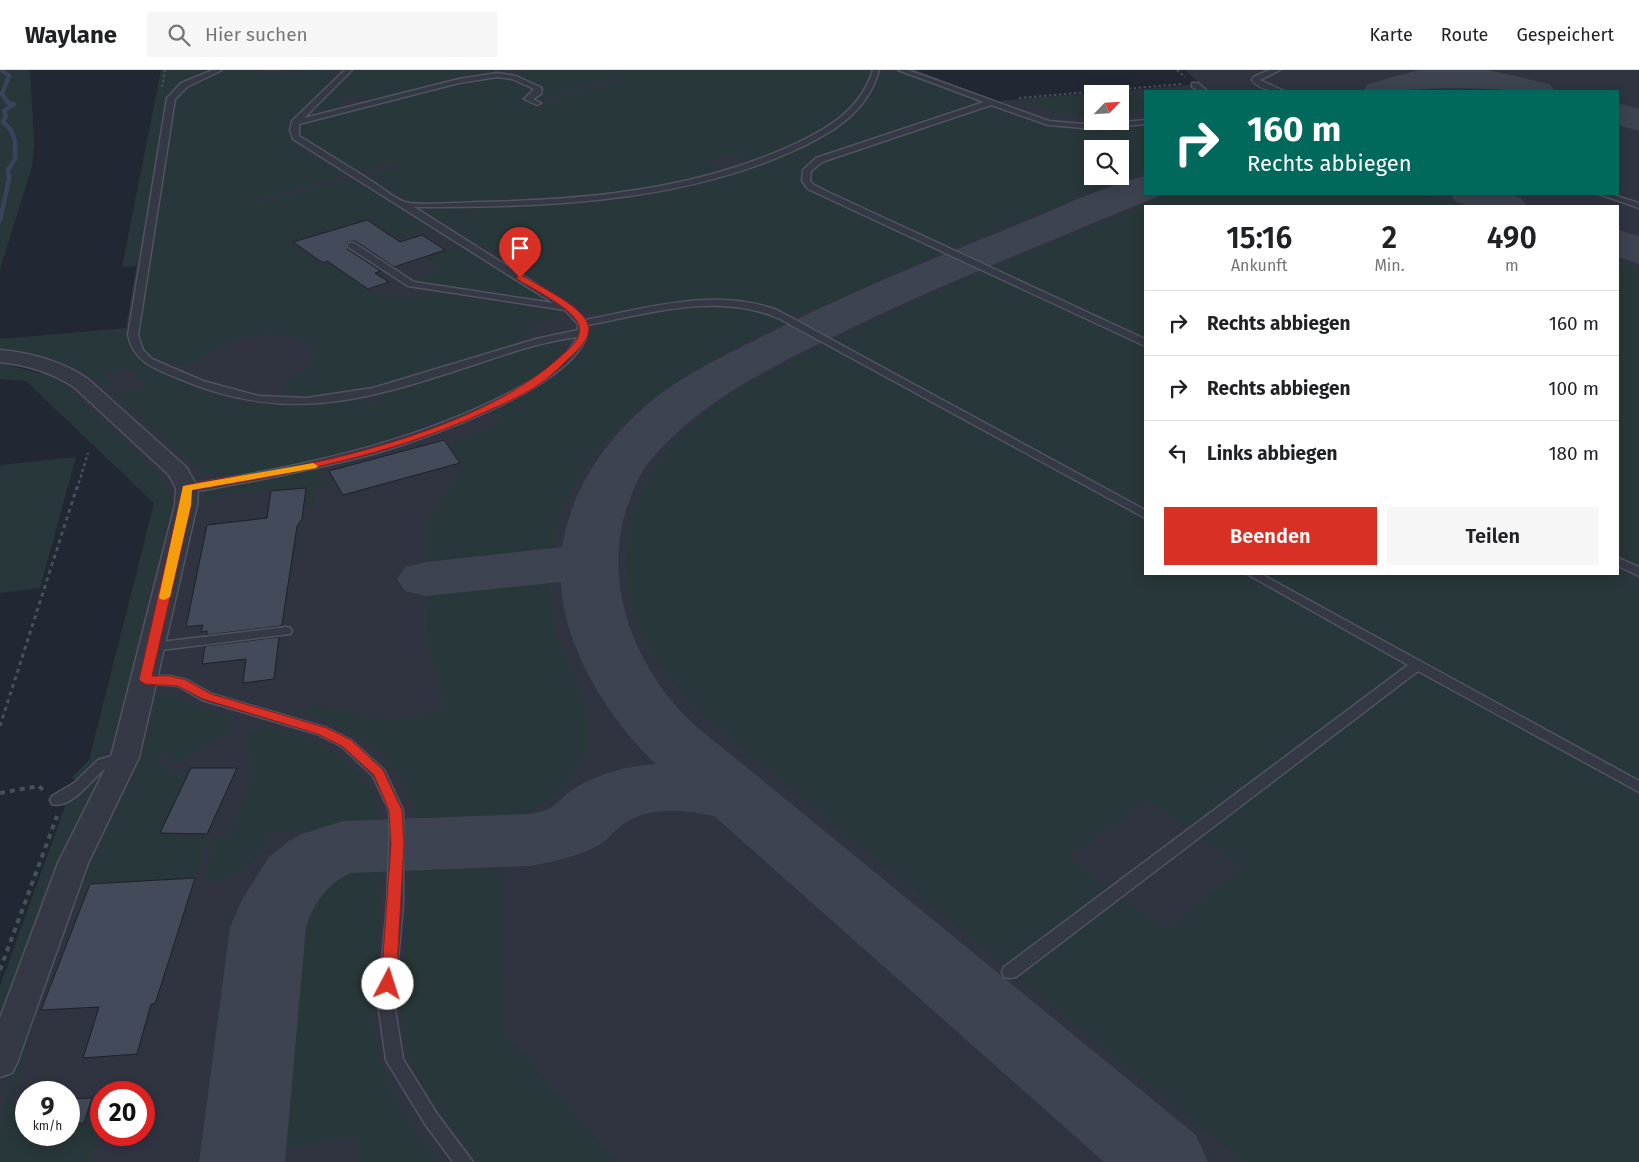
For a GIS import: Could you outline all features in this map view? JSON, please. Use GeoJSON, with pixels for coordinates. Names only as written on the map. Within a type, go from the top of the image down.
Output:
{"type":"FeatureCollection","features":[{"type":"Feature","properties":{"kind":"street"},"geometry":{"type":"LineString","coordinates":[[0,356],[53,368],[75,378],[178,472],[187,488],[186,505],[125,757],[73,864],[0,1063]]}},
{"type":"Feature","properties":{"kind":"lane"},"geometry":{"type":"LineString","coordinates":[[219,70],[184,85],[171,98],[133,335],[134,346],[149,362],[228,394],[272,400],[330,398],[414,381],[583,328],[707,303],[742,304],[778,314],[1144,514]]}},
{"type":"Feature","properties":{"kind":"lane"},"geometry":{"type":"LineString","coordinates":[[349,70],[295,122],[296,137],[569,309],[583,328]]}},
{"type":"Feature","properties":{"kind":"lane"},"geometry":{"type":"LineString","coordinates":[[403,206],[487,206],[569,201],[634,193],[726,172],[778,155],[832,128],[860,104],[869,91],[876,70]]}},
{"type":"Feature","properties":{"kind":"lane"},"geometry":{"type":"LineString","coordinates":[[901,70],[988,103],[1037,120],[1058,125],[1095,127],[1144,122]]}},
{"type":"Feature","properties":{"kind":"lane"},"geometry":{"type":"LineString","coordinates":[[1277,70],[1257,77],[1256,80],[1259,84],[1278,90]]}},
{"type":"Feature","properties":{"kind":"lane"},"geometry":{"type":"LineString","coordinates":[[295,122],[459,81],[497,75],[514,77],[538,88],[538,92],[528,99],[537,103]]}},
{"type":"Feature","properties":{"kind":"lane"},"geometry":{"type":"LineString","coordinates":[[1195,85],[1201,90]]}},
{"type":"Feature","properties":{"kind":"lane"},"geometry":{"type":"LineString","coordinates":[[1259,90],[1266,86]]}},
{"type":"Feature","properties":{"kind":"lane"},"geometry":{"type":"LineString","coordinates":[[988,103],[819,160],[807,170],[806,181],[811,187],[825,194],[1144,343]]}},
{"type":"Feature","properties":{"kind":"lane"},"geometry":{"type":"LineString","coordinates":[[1606,195],[1639,206]]}},
{"type":"Feature","properties":{"kind":"lane"},"geometry":{"type":"LineString","coordinates":[[352,245],[411,284],[527,304],[569,309]]}},
{"type":"Feature","properties":{"kind":"lane"},"geometry":{"type":"LineString","coordinates":[[187,488],[311,466],[382,448],[444,427],[513,396],[542,378],[578,346],[583,328]]}},
{"type":"Feature","properties":{"kind":"lane"},"geometry":{"type":"LineString","coordinates":[[1619,562],[1639,572]]}},
{"type":"Feature","properties":{"kind":"lane"},"geometry":{"type":"LineString","coordinates":[[1255,575],[1639,787]]}},
{"type":"Feature","properties":{"kind":"lane"},"geometry":{"type":"LineString","coordinates":[[153,646],[286,631]]}},
{"type":"Feature","properties":{"kind":"lane"},"geometry":{"type":"LineString","coordinates":[[1010,972],[1418,664]]}},
{"type":"Feature","properties":{"kind":"lane"},"geometry":{"type":"LineString","coordinates":[[145,680],[170,680],[182,683],[207,697],[322,731],[346,743],[379,773],[396,810],[395,905],[386,1003],[395,1060],[431,1118],[464,1162]]}},
{"type":"Feature","properties":{"kind":"lane"},"geometry":{"type":"LineString","coordinates":[[57,800],[79,787],[103,763],[125,757]]}},
{"type":"Feature","properties":{"kind":"path"},"geometry":{"type":"LineString","coordinates":[[1014,98],[1182,84]]}},
{"type":"Feature","properties":{"kind":"path"},"geometry":{"type":"LineString","coordinates":[[0,726],[88,453]]}},
{"type":"Feature","properties":{"kind":"path"},"geometry":{"type":"LineString","coordinates":[[0,793],[39,786],[57,800],[59,812],[0,970]]}},
{"type":"Feature","properties":{"kind":"shaded area"},"geometry":{"type":"Polygon","coordinates":[[[0,70],[30,70],[34,145],[32,167],[0,269],[0,70]]]}},
{"type":"Feature","properties":{"kind":"shaded area"},"geometry":{"type":"Polygon","coordinates":[[[161,70],[214,70],[182,84],[168,98],[142,255],[136,266],[122,267],[161,70]]]}},
{"type":"Feature","properties":{"kind":"shaded area"},"geometry":{"type":"Polygon","coordinates":[[[175,70],[916,70],[998,101],[1084,94],[1084,130],[1129,130],[1129,90],[1200,84],[1185,70],[1639,70],[1639,1162],[0,1162],[0,1006],[73,801],[105,767],[93,765],[158,501],[28,380],[126,328],[169,72],[175,70]]]}},
{"type":"Feature","properties":{"kind":"shaded area"},"geometry":{"type":"Polygon","coordinates":[[[223,70],[260,70],[260,73],[333,70],[329,82],[294,118],[288,127],[290,135],[301,148],[340,172],[338,178],[252,202],[255,205],[342,180],[353,180],[429,228],[398,238],[368,218],[288,242],[321,265],[328,263],[367,290],[384,295],[404,297],[449,294],[554,312],[560,317],[540,322],[541,324],[524,330],[530,336],[492,354],[383,386],[336,395],[314,397],[297,395],[284,388],[286,382],[309,368],[316,354],[310,343],[287,335],[261,334],[236,340],[225,344],[187,366],[159,360],[149,355],[142,347],[138,334],[176,96],[185,87],[197,80],[223,70]]]}},
{"type":"Feature","properties":{"kind":"shaded area"},"geometry":{"type":"Polygon","coordinates":[[[354,70],[499,70],[404,93],[401,92],[377,100],[359,102],[354,100],[365,97],[359,94],[339,99],[348,107],[324,114],[314,113],[313,111],[354,70]]]}},
{"type":"Feature","properties":{"kind":"shaded area"},"geometry":{"type":"Polygon","coordinates":[[[523,70],[871,70],[855,102],[825,128],[805,140],[752,161],[730,155],[707,162],[720,171],[674,183],[605,195],[490,203],[409,201],[366,176],[402,164],[400,162],[359,172],[316,145],[302,132],[302,125],[307,122],[459,82],[511,77],[536,89],[525,99],[535,105],[626,79],[623,77],[536,101],[531,98],[543,91],[542,89],[510,75],[523,70]]]}},
{"type":"Feature","properties":{"kind":"shaded area"},"geometry":{"type":"Polygon","coordinates":[[[881,71],[907,74],[978,101],[977,103],[815,159],[803,171],[804,180],[945,252],[800,316],[765,305],[721,300],[608,315],[591,314],[427,212],[436,208],[482,208],[612,197],[685,185],[755,167],[814,143],[859,111],[881,71]]]}},
{"type":"Feature","properties":{"kind":"shaded area"},"geometry":{"type":"Polygon","coordinates":[[[1129,90],[1144,99],[1144,111],[1129,113],[1129,90]]]}},
{"type":"Feature","properties":{"kind":"shaded area"},"geometry":{"type":"Polygon","coordinates":[[[1084,94],[1084,116],[1059,114],[1017,100],[1084,94]]]}},
{"type":"Feature","properties":{"kind":"shaded area"},"geometry":{"type":"Polygon","coordinates":[[[985,106],[1025,119],[1084,128],[1084,130],[1129,130],[1129,125],[1144,124],[1144,172],[1129,178],[1129,140],[1084,140],[1084,185],[1112,185],[950,249],[828,193],[811,180],[815,166],[822,162],[985,106]]]}},
{"type":"Feature","properties":{"kind":"shaded area"},"geometry":{"type":"Polygon","coordinates":[[[1167,195],[1428,195],[1458,205],[1144,205],[1144,339],[991,268],[1167,195]]]}},
{"type":"Feature","properties":{"kind":"shaded area"},"geometry":{"type":"Polygon","coordinates":[[[458,246],[548,301],[542,303],[417,283],[411,280],[441,270],[426,257],[458,246]]]}},
{"type":"Feature","properties":{"kind":"shaded area"},"geometry":{"type":"Polygon","coordinates":[[[1619,260],[1639,268],[1639,568],[1619,558],[1619,260]]]}},
{"type":"Feature","properties":{"kind":"shaded area"},"geometry":{"type":"Polygon","coordinates":[[[984,270],[1144,345],[1144,511],[831,340],[984,270]]]}},
{"type":"Feature","properties":{"kind":"shaded area"},"geometry":{"type":"Polygon","coordinates":[[[726,305],[755,309],[787,322],[718,357],[684,377],[652,399],[622,424],[596,452],[575,484],[559,521],[552,555],[427,568],[427,525],[463,463],[450,444],[504,421],[491,413],[554,378],[575,359],[593,331],[602,325],[656,312],[726,305]]]}},
{"type":"Feature","properties":{"kind":"shaded area"},"geometry":{"type":"Polygon","coordinates":[[[126,328],[132,352],[145,364],[207,394],[257,406],[262,403],[318,402],[360,396],[367,405],[383,401],[379,392],[534,346],[553,344],[566,349],[555,361],[528,381],[500,397],[455,417],[448,417],[387,440],[315,459],[252,473],[203,474],[115,395],[148,385],[127,368],[103,376],[112,386],[105,388],[81,371],[68,365],[42,357],[0,350],[0,339],[126,328]]]}},
{"type":"Feature","properties":{"kind":"shaded area"},"geometry":{"type":"Polygon","coordinates":[[[825,343],[1144,518],[1144,575],[1248,575],[1401,659],[1406,666],[1187,828],[1147,801],[1069,857],[1109,887],[1004,966],[699,712],[671,680],[656,659],[638,624],[629,590],[626,556],[631,523],[642,492],[659,462],[682,434],[723,399],[825,343]]]}},
{"type":"Feature","properties":{"kind":"shaded area"},"geometry":{"type":"Polygon","coordinates":[[[0,363],[54,377],[69,388],[158,473],[169,489],[172,504],[115,736],[110,746],[79,780],[71,778],[89,760],[154,503],[26,381],[0,379],[0,363]]]}},
{"type":"Feature","properties":{"kind":"shaded area"},"geometry":{"type":"Polygon","coordinates":[[[76,457],[40,588],[0,593],[0,465],[76,457]]]}},
{"type":"Feature","properties":{"kind":"shaded area"},"geometry":{"type":"Polygon","coordinates":[[[320,469],[330,485],[315,489],[313,507],[305,508],[307,487],[216,495],[214,502],[201,502],[204,495],[218,489],[320,469]]]}},
{"type":"Feature","properties":{"kind":"shaded area"},"geometry":{"type":"Polygon","coordinates":[[[1619,566],[1639,576],[1639,784],[1259,575],[1619,575],[1619,566]]]}},
{"type":"Feature","properties":{"kind":"shaded area"},"geometry":{"type":"Polygon","coordinates":[[[547,573],[556,632],[582,695],[589,728],[588,741],[582,760],[561,789],[540,806],[509,822],[415,825],[413,801],[399,774],[377,748],[348,730],[304,713],[311,703],[386,721],[445,711],[426,635],[427,586],[547,573]]]}},
{"type":"Feature","properties":{"kind":"shaded area"},"geometry":{"type":"Polygon","coordinates":[[[1415,674],[1429,674],[1639,791],[1639,1162],[1244,1162],[1017,977],[1123,898],[1166,929],[1244,868],[1199,837],[1415,674]]]}},
{"type":"Feature","properties":{"kind":"shaded area"},"geometry":{"type":"Polygon","coordinates":[[[169,693],[209,710],[230,715],[231,732],[178,763],[166,755],[156,762],[178,775],[191,766],[159,834],[207,836],[197,878],[82,883],[134,777],[146,745],[158,697],[169,693]]]}},
{"type":"Feature","properties":{"kind":"shaded area"},"geometry":{"type":"Polygon","coordinates":[[[268,727],[300,736],[316,743],[345,761],[358,773],[368,787],[376,802],[382,828],[270,832],[259,853],[246,868],[228,877],[204,882],[215,835],[230,835],[255,773],[246,739],[255,729],[268,727]]]}},
{"type":"Feature","properties":{"kind":"shaded area"},"geometry":{"type":"Polygon","coordinates":[[[101,769],[102,773],[48,880],[0,1018],[0,986],[67,801],[72,800],[101,769]]]}},
{"type":"Feature","properties":{"kind":"shaded area"},"geometry":{"type":"Polygon","coordinates":[[[502,858],[503,1031],[616,1162],[480,1162],[445,1118],[419,1079],[408,1049],[401,1015],[411,860],[502,858]]]}},
{"type":"Feature","properties":{"kind":"shaded area"},"geometry":{"type":"Polygon","coordinates":[[[384,861],[373,999],[373,1028],[379,1056],[392,1091],[409,1121],[440,1162],[360,1162],[360,1136],[280,1149],[303,933],[312,891],[342,871],[384,861]]]}},
{"type":"Feature","properties":{"kind":"shaded area"},"geometry":{"type":"Polygon","coordinates":[[[37,1011],[18,1081],[15,1081],[15,1093],[12,1104],[15,1104],[15,1146],[80,1146],[80,1125],[84,1125],[90,1106],[90,1146],[95,1146],[91,1162],[0,1162],[0,1124],[11,1076],[30,1012],[37,1011]]]}},
{"type":"Feature","properties":{"kind":"building"},"geometry":{"type":"Polygon","coordinates":[[[367,220],[400,242],[422,235],[445,250],[394,267],[355,241],[347,242],[347,249],[381,271],[375,273],[389,282],[368,289],[327,261],[323,263],[293,242],[367,220]]]}},
{"type":"Feature","properties":{"kind":"building"},"geometry":{"type":"Polygon","coordinates":[[[444,440],[460,463],[343,495],[329,471],[444,440]]]}},
{"type":"Feature","properties":{"kind":"building"},"geometry":{"type":"Polygon","coordinates":[[[306,488],[302,519],[297,526],[282,624],[280,626],[207,635],[207,631],[201,632],[203,625],[186,627],[207,525],[267,518],[271,491],[306,488]]]}},
{"type":"Feature","properties":{"kind":"building"},"geometry":{"type":"Polygon","coordinates":[[[279,637],[274,679],[243,683],[246,659],[202,664],[205,646],[279,637]]]}},
{"type":"Feature","properties":{"kind":"building"},"geometry":{"type":"Polygon","coordinates":[[[191,768],[237,768],[207,834],[160,833],[191,768]]]}},
{"type":"Feature","properties":{"kind":"building"},"geometry":{"type":"Polygon","coordinates":[[[195,878],[155,1004],[151,1004],[137,1054],[83,1058],[99,1007],[41,1010],[90,884],[195,878]]]}},
{"type":"Feature","properties":{"kind":"building"},"geometry":{"type":"Polygon","coordinates":[[[90,1098],[84,1123],[80,1123],[80,1099],[90,1098]]]}},
{"type":"Feature","properties":{"kind":"waterway"},"geometry":{"type":"LineString","coordinates":[[0,220],[9,179],[8,170],[15,159],[15,141],[11,130],[3,122],[6,116],[4,111],[14,104],[8,103],[2,94],[9,76],[1,70]]}},
{"type":"Feature","properties":{"kind":"taxiway"},"geometry":{"type":"LineString","coordinates":[[1383,90],[1400,84],[1439,78],[1479,79],[1534,90]]}},
{"type":"Feature","properties":{"kind":"taxiway"},"geometry":{"type":"LineString","coordinates":[[1619,114],[1639,120]]}},
{"type":"Feature","properties":{"kind":"taxiway"},"geometry":{"type":"LineString","coordinates":[[736,796],[675,744],[644,710],[619,672],[601,633],[591,594],[589,556],[595,518],[610,481],[634,446],[668,413],[698,391],[730,372],[796,337],[882,296],[1144,188]]}},
{"type":"Feature","properties":{"kind":"taxiway"},"geometry":{"type":"LineString","coordinates":[[1473,195],[1504,205]]}},
{"type":"Feature","properties":{"kind":"taxiway"},"geometry":{"type":"LineString","coordinates":[[1619,243],[1639,251]]}},
{"type":"Feature","properties":{"kind":"taxiway"},"geometry":{"type":"LineString","coordinates":[[426,579],[587,562]]}},
{"type":"Feature","properties":{"kind":"taxiway"},"geometry":{"type":"LineString","coordinates":[[242,1162],[268,927],[286,886],[303,867],[327,853],[343,847],[529,840],[551,836],[579,824],[599,806],[616,797],[651,788],[686,787],[736,796]]}},
{"type":"Feature","properties":{"kind":"taxiway"},"geometry":{"type":"LineString","coordinates":[[736,796],[1165,1162]]}},
{"type":"Feature","properties":{"kind":"slow traffic"},"geometry":{"type":"LineString","coordinates":[[164,597],[186,505],[187,488],[313,466]]}},
{"type":"Feature","properties":{"kind":"route"},"geometry":{"type":"LineString","coordinates":[[388,984],[398,844],[396,810],[379,773],[361,754],[346,743],[322,731],[207,697],[182,683],[170,680],[145,680],[185,510],[187,488],[274,474],[382,448],[444,427],[513,396],[542,378],[578,346],[584,333],[583,323],[575,313],[520,278]]}}]}
